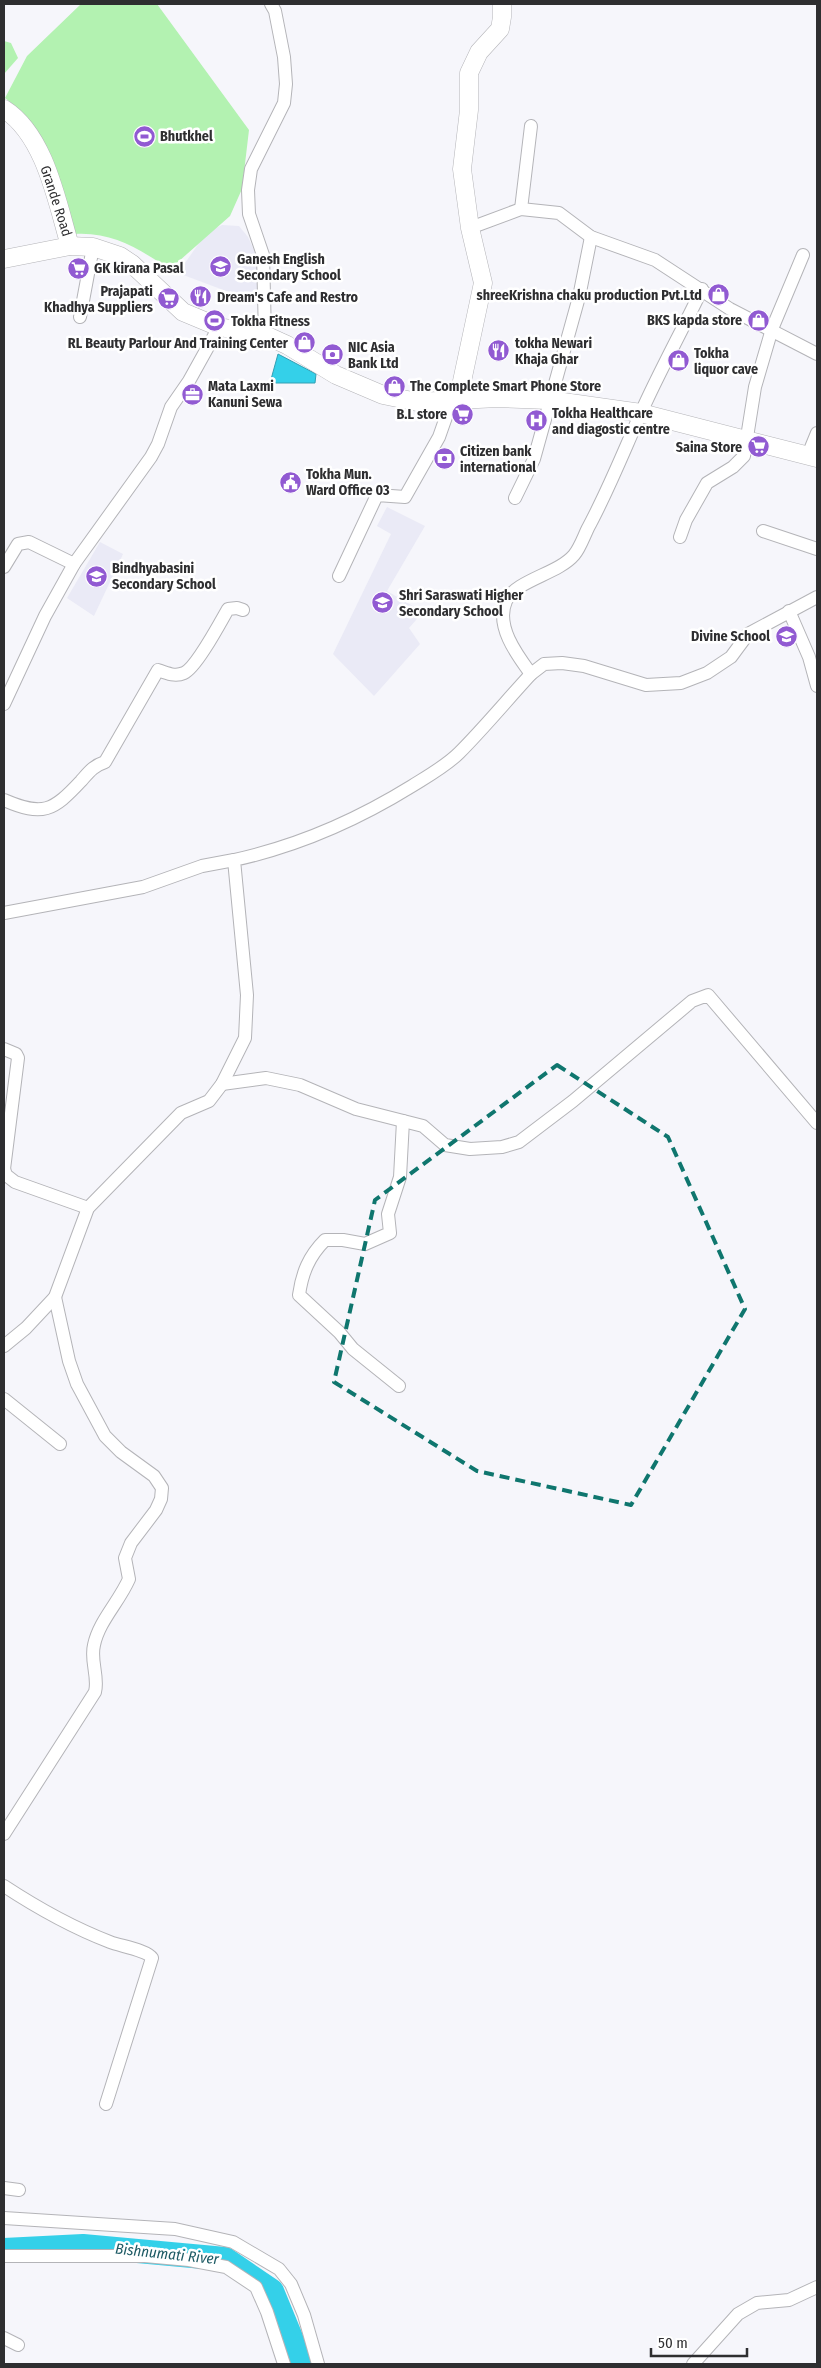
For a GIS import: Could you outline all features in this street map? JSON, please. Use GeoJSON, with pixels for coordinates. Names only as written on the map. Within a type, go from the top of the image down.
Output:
{"type":"FeatureCollection","features":[{"type":"Feature","properties":{"kind":"main road"},"geometry":{"type":"LineString","coordinates":[[455,400],[481,300],[483,283],[470,228],[462,169],[469,110],[469,72],[479,52],[500,28],[502,4]]}},
{"type":"Feature","properties":{"kind":"main road","name":"Grande Road"},"geometry":{"type":"LineString","coordinates":[[4,109],[23,127],[38,150],[48,171],[70,246]]}},
{"type":"Feature","properties":{"kind":"main road"},"geometry":{"type":"LineString","coordinates":[[4,259],[70,246],[92,247],[126,260],[183,312],[219,327],[265,336],[287,345],[336,375],[383,396],[417,402],[498,398],[550,400],[641,413],[813,456]]}},
{"type":"Feature","properties":{"kind":"street"},"geometry":{"type":"LineString","coordinates":[[265,336],[263,254],[249,214],[248,190],[251,169],[284,103],[286,84],[284,57],[275,11],[270,4]]}},
{"type":"Feature","properties":{"kind":"street"},"geometry":{"type":"LineString","coordinates":[[521,209],[531,126]]}},
{"type":"Feature","properties":{"kind":"street"},"geometry":{"type":"LineString","coordinates":[[470,228],[521,209],[559,213],[591,236],[655,260],[730,309],[772,329],[801,347],[817,354]]}},
{"type":"Feature","properties":{"kind":"street"},"geometry":{"type":"LineString","coordinates":[[515,498],[534,459],[579,297],[591,236]]}},
{"type":"Feature","properties":{"kind":"street"},"geometry":{"type":"LineString","coordinates":[[80,317],[92,247]]}},
{"type":"Feature","properties":{"kind":"street"},"geometry":{"type":"LineString","coordinates":[[680,537],[686,520],[708,483],[733,468],[744,456],[748,441],[755,387],[772,329],[803,255]]}},
{"type":"Feature","properties":{"kind":"street"},"geometry":{"type":"LineString","coordinates":[[530,674],[516,652],[504,624],[506,600],[513,593],[556,569],[574,555],[702,289]]}},
{"type":"Feature","properties":{"kind":"street"},"geometry":{"type":"LineString","coordinates":[[4,704],[45,616],[74,564],[151,457],[171,407],[189,381],[219,327]]}},
{"type":"Feature","properties":{"kind":"street"},"geometry":{"type":"LineString","coordinates":[[339,576],[377,495],[405,498],[439,437],[455,400]]}},
{"type":"Feature","properties":{"kind":"street"},"geometry":{"type":"LineString","coordinates":[[813,456],[817,433]]}},
{"type":"Feature","properties":{"kind":"street"},"geometry":{"type":"LineString","coordinates":[[763,531],[817,549]]}},
{"type":"Feature","properties":{"kind":"street"},"geometry":{"type":"LineString","coordinates":[[4,567],[18,544],[29,542],[74,564]]}},
{"type":"Feature","properties":{"kind":"street"},"geometry":{"type":"LineString","coordinates":[[4,913],[143,887],[202,866],[263,853],[337,828],[389,800],[436,771],[458,754],[530,674],[544,664],[562,663],[584,666],[646,685],[681,682],[708,673],[731,657],[748,634],[817,597]]}},
{"type":"Feature","properties":{"kind":"street"},"geometry":{"type":"LineString","coordinates":[[4,800],[22,808],[43,810],[61,802],[94,765],[105,762],[158,670],[174,675],[185,673],[196,662],[228,609],[237,608],[243,610]]}},
{"type":"Feature","properties":{"kind":"street"},"geometry":{"type":"LineString","coordinates":[[789,611],[809,657],[817,686]]}},
{"type":"Feature","properties":{"kind":"street"},"geometry":{"type":"LineString","coordinates":[[4,1346],[26,1328],[55,1297],[88,1208],[181,1112],[209,1101],[222,1084],[245,1038],[247,994],[234,860]]}},
{"type":"Feature","properties":{"kind":"street"},"geometry":{"type":"LineString","coordinates":[[222,1084],[266,1078],[300,1086],[356,1110],[423,1126],[445,1145],[470,1149],[502,1147],[519,1142],[573,1101],[692,1001],[708,995],[817,1123]]}},
{"type":"Feature","properties":{"kind":"street"},"geometry":{"type":"LineString","coordinates":[[4,1049],[11,1051],[18,1058],[4,1169],[6,1175],[15,1182],[88,1208]]}},
{"type":"Feature","properties":{"kind":"street"},"geometry":{"type":"LineString","coordinates":[[399,1386],[353,1349],[339,1332],[299,1296],[302,1278],[312,1253],[325,1240],[343,1240],[365,1244],[390,1233],[388,1214],[400,1177],[403,1121]]}},
{"type":"Feature","properties":{"kind":"street"},"geometry":{"type":"LineString","coordinates":[[4,1834],[95,1692],[98,1682],[93,1646],[104,1620],[129,1579],[125,1558],[131,1543],[156,1510],[161,1499],[162,1488],[154,1476],[121,1452],[105,1436],[77,1384],[69,1360],[55,1297]]}},
{"type":"Feature","properties":{"kind":"street"},"geometry":{"type":"LineString","coordinates":[[4,1399],[60,1444]]}},
{"type":"Feature","properties":{"kind":"street"},"geometry":{"type":"LineString","coordinates":[[4,1886],[47,1914],[109,1941],[144,1952],[152,1958],[106,2104]]}},
{"type":"Feature","properties":{"kind":"street"},"geometry":{"type":"LineString","coordinates":[[4,2188],[19,2190]]}},
{"type":"Feature","properties":{"kind":"street"},"geometry":{"type":"LineString","coordinates":[[4,2218],[175,2229],[233,2242],[278,2269],[291,2284],[304,2315],[318,2364]]}},
{"type":"Feature","properties":{"kind":"street"},"geometry":{"type":"LineString","coordinates":[[4,2256],[145,2256],[189,2260],[226,2267],[256,2287],[267,2312],[284,2364]]}},
{"type":"Feature","properties":{"kind":"street"},"geometry":{"type":"LineString","coordinates":[[692,2364],[738,2314],[757,2303],[789,2300],[817,2287]]}},
{"type":"Feature","properties":{"kind":"street"},"geometry":{"type":"LineString","coordinates":[[4,2338],[18,2345]]}},
{"type":"Feature","properties":{"kind":"highlighted area"},"geometry":{"type":"Polygon","coordinates":[[[557,1065],[668,1137],[745,1309],[631,1505],[477,1471],[334,1382],[375,1200],[557,1065]]]}},
{"type":"Feature","properties":{"kind":"shaded area","name":"Ganesh English Secondary School"},"geometry":{"type":"Polygon","coordinates":[[[222,225],[239,226],[248,237],[259,261],[261,304],[178,273],[206,233],[222,225]]]}},
{"type":"Feature","properties":{"kind":"shaded area","name":"Shri Saraswati Higher Secondary School"},"geometry":{"type":"Polygon","coordinates":[[[387,507],[425,526],[387,591],[423,612],[409,628],[420,644],[374,696],[333,654],[391,534],[377,526],[387,507]]]}},
{"type":"Feature","properties":{"kind":"shaded area","name":"Bindhyabasini Secondary School"},"geometry":{"type":"Polygon","coordinates":[[[100,542],[123,554],[94,616],[67,598],[100,542]]]}},
{"type":"Feature","properties":{"kind":"green space","name":"Bhutkhel"},"geometry":{"type":"Polygon","coordinates":[[[81,4],[157,4],[249,130],[242,189],[230,216],[170,269],[125,243],[102,236],[75,234],[43,142],[21,111],[5,98],[27,56],[81,4]]]}},
{"type":"Feature","properties":{"kind":"green space"},"geometry":{"type":"Polygon","coordinates":[[[4,41],[11,43],[18,58],[4,74],[4,41]]]}},
{"type":"Feature","properties":{"kind":"water"},"geometry":{"type":"Polygon","coordinates":[[[278,354],[316,374],[315,383],[270,383],[278,354]]]}},
{"type":"Feature","properties":{"kind":"waterway","name":"Bishnumati River"},"geometry":{"type":"LineString","coordinates":[[4,2250],[83,2246],[225,2259],[272,2291],[302,2364]]}},
{"type":"Feature","properties":{"kind":"place","name":"Bhutkhel"},"geometry":{"type":"Point","coordinates":[144,136]}},
{"type":"Feature","properties":{"kind":"place","name":"Ganesh English Secondary School"},"geometry":{"type":"Point","coordinates":[221,267]}},
{"type":"Feature","properties":{"kind":"place","name":"GK kirana Pasal"},"geometry":{"type":"Point","coordinates":[78,268]}},
{"type":"Feature","properties":{"kind":"place","name":"shreeKrishna chaku production Pvt.Ltd"},"geometry":{"type":"Point","coordinates":[718,295]}},
{"type":"Feature","properties":{"kind":"place","name":"Dream's Cafe and Restro"},"geometry":{"type":"Point","coordinates":[201,297]}},
{"type":"Feature","properties":{"kind":"place","name":"Prajapati Khadhya Suppliers"},"geometry":{"type":"Point","coordinates":[169,299]}},
{"type":"Feature","properties":{"kind":"place","name":"BKS kapda store"},"geometry":{"type":"Point","coordinates":[758,320]}},
{"type":"Feature","properties":{"kind":"place","name":"Tokha Fitness"},"geometry":{"type":"Point","coordinates":[215,321]}},
{"type":"Feature","properties":{"kind":"place","name":"RL Beauty Parlour And Training Center"},"geometry":{"type":"Point","coordinates":[304,343]}},
{"type":"Feature","properties":{"kind":"place","name":"tokha Newari Khaja Ghar"},"geometry":{"type":"Point","coordinates":[499,351]}},
{"type":"Feature","properties":{"kind":"place","name":"NIC Asia Bank Ltd"},"geometry":{"type":"Point","coordinates":[332,355]}},
{"type":"Feature","properties":{"kind":"place","name":"Tokha liquor cave"},"geometry":{"type":"Point","coordinates":[678,361]}},
{"type":"Feature","properties":{"kind":"place","name":"The Complete Smart Phone Store"},"geometry":{"type":"Point","coordinates":[394,386]}},
{"type":"Feature","properties":{"kind":"place","name":"Mata Laxmi Kanuni Sewa"},"geometry":{"type":"Point","coordinates":[192,394]}},
{"type":"Feature","properties":{"kind":"place","name":"B.L store"},"geometry":{"type":"Point","coordinates":[463,414]}},
{"type":"Feature","properties":{"kind":"place","name":"Tokha Healthcare and diagostic centre"},"geometry":{"type":"Point","coordinates":[536,421]}},
{"type":"Feature","properties":{"kind":"place","name":"Saina Store"},"geometry":{"type":"Point","coordinates":[758,447]}},
{"type":"Feature","properties":{"kind":"place","name":"Citizen bank international"},"geometry":{"type":"Point","coordinates":[444,459]}},
{"type":"Feature","properties":{"kind":"place","name":"Tokha Mun. Ward Office 03"},"geometry":{"type":"Point","coordinates":[290,482]}},
{"type":"Feature","properties":{"kind":"place","name":"Bindhyabasini Secondary School"},"geometry":{"type":"Point","coordinates":[96,576]}},
{"type":"Feature","properties":{"kind":"place","name":"Shri Saraswati Higher Secondary School"},"geometry":{"type":"Point","coordinates":[383,603]}},
{"type":"Feature","properties":{"kind":"place","name":"Divine School"},"geometry":{"type":"Point","coordinates":[786,636]}}]}
